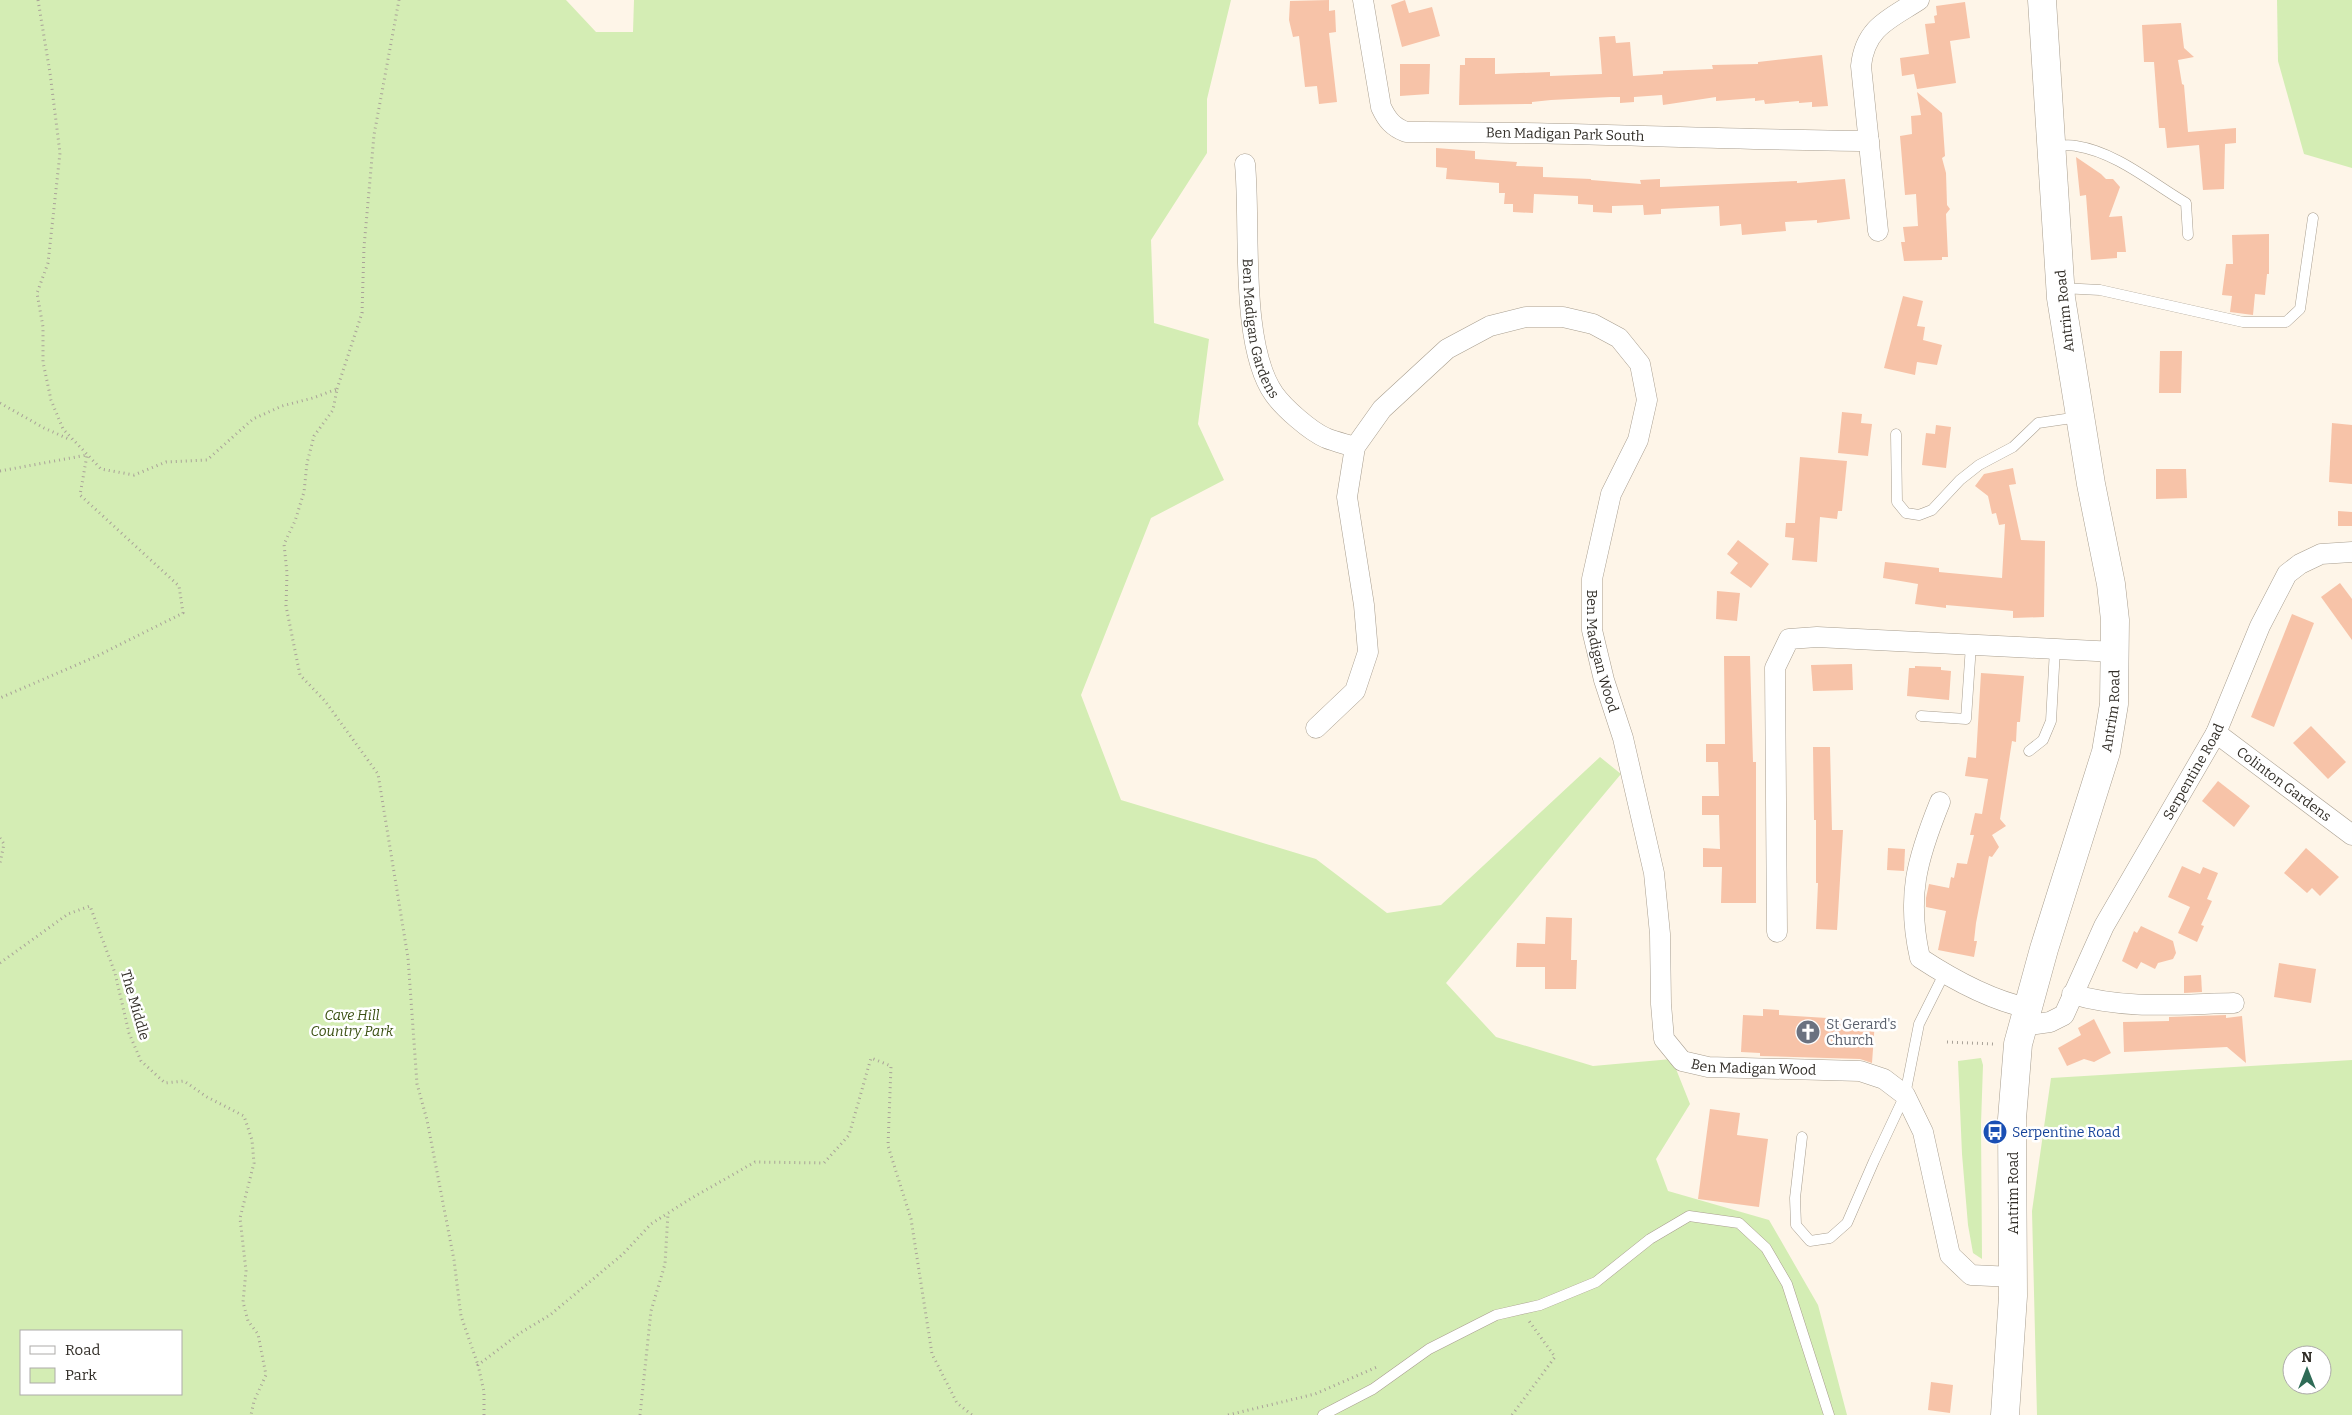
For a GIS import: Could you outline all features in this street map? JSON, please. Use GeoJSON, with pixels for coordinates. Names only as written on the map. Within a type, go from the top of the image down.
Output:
{"type":"FeatureCollection","features":[{"type":"Feature","properties":{"kind":"main road","name":"Antrim Road"},"geometry":{"type":"LineString","coordinates":[[2005,1415],[2013,1277],[2012,1119],[2018,1044],[2106,752],[2114,704],[2116,652],[2111,584],[2080,417],[2061,288],[2042,0]]}},
{"type":"Feature","properties":{"kind":"street","name":"Ben Madigan Park South"},"geometry":{"type":"LineString","coordinates":[[1364,0],[1381,107],[1388,120],[1396,128],[1406,132],[1869,141]]}},
{"type":"Feature","properties":{"kind":"street"},"geometry":{"type":"LineString","coordinates":[[1878,231],[1861,66],[1866,41],[1875,29],[1919,0]]}},
{"type":"Feature","properties":{"kind":"street","name":"Ben Madigan Gardens"},"geometry":{"type":"LineString","coordinates":[[1245,164],[1253,330],[1262,370],[1274,394],[1296,416],[1325,438],[1356,447]]}},
{"type":"Feature","properties":{"kind":"street","name":"Ben Madigan Wood"},"geometry":{"type":"LineString","coordinates":[[1316,728],[1356,691],[1368,652],[1364,605],[1347,498],[1356,447],[1382,409],[1447,349],[1490,326],[1526,317],[1563,317],[1593,324],[1618,338],[1640,364],[1647,400],[1638,440],[1611,494],[1592,579],[1592,630],[1604,680],[1622,738],[1654,873],[1660,934],[1661,1004],[1664,1039],[1682,1061],[1708,1067],[1860,1071],[1884,1079],[1905,1096],[1923,1132],[1950,1255],[1971,1275],[2013,1277]]}},
{"type":"Feature","properties":{"kind":"street","name":"Serpentine Road"},"geometry":{"type":"LineString","coordinates":[[2025,1017],[2050,1022],[2064,1015],[2090,953],[2126,885],[2216,732],[2260,626],[2287,574],[2300,564],[2321,554],[2352,552]]}},
{"type":"Feature","properties":{"kind":"street"},"geometry":{"type":"LineString","coordinates":[[1777,932],[1775,668],[1789,639],[1817,637],[2116,652]]}},
{"type":"Feature","properties":{"kind":"street","name":"Colinton Gardens"},"geometry":{"type":"LineString","coordinates":[[2216,732],[2352,835]]}},
{"type":"Feature","properties":{"kind":"street"},"geometry":{"type":"LineString","coordinates":[[1940,802],[1921,848],[1913,899],[1914,932],[1920,958],[1944,974],[2011,1004],[2025,1017]]}},
{"type":"Feature","properties":{"kind":"street"},"geometry":{"type":"LineString","coordinates":[[2072,994],[2095,1001],[2130,1005],[2234,1002]]}},
{"type":"Feature","properties":{"kind":"lane"},"geometry":{"type":"LineString","coordinates":[[2053,146],[2076,146],[2102,154],[2135,171],[2186,203],[2188,235]]}},
{"type":"Feature","properties":{"kind":"lane"},"geometry":{"type":"LineString","coordinates":[[2061,288],[2100,290],[2243,322],[2286,322],[2300,310],[2313,218]]}},
{"type":"Feature","properties":{"kind":"lane"},"geometry":{"type":"LineString","coordinates":[[1896,434],[1897,502],[1906,513],[1919,515],[1932,510],[1960,480],[1978,465],[2013,447],[2038,423],[2080,417]]}},
{"type":"Feature","properties":{"kind":"lane"},"geometry":{"type":"LineString","coordinates":[[1921,716],[1966,718],[1971,645]]}},
{"type":"Feature","properties":{"kind":"lane"},"geometry":{"type":"LineString","coordinates":[[2029,751],[2043,740],[2051,721],[2055,649]]}},
{"type":"Feature","properties":{"kind":"lane"},"geometry":{"type":"LineString","coordinates":[[1802,1137],[1795,1198],[1796,1225],[1810,1241],[1830,1238],[1848,1223],[1874,1161],[1905,1096],[1919,1024],[1944,974]]}},
{"type":"Feature","properties":{"kind":"lane"},"geometry":{"type":"LineString","coordinates":[[1323,1415],[1373,1390],[1428,1349],[1496,1315],[1540,1305],[1596,1282],[1650,1239],[1689,1216],[1739,1223],[1766,1248],[1787,1284],[1830,1415]]}},
{"type":"Feature","properties":{"kind":"path"},"geometry":{"type":"LineString","coordinates":[[38,0],[60,153],[48,263],[38,293],[43,327],[43,362],[51,400],[63,429],[101,469],[134,475],[166,462],[207,460],[227,445],[253,419],[282,406],[313,398],[337,389]]}},
{"type":"Feature","properties":{"kind":"path"},"geometry":{"type":"LineString","coordinates":[[399,0],[374,135],[364,247],[362,313],[337,389],[333,410],[314,436],[307,462],[304,492],[295,521],[284,544],[287,573],[286,606],[300,676],[325,701],[378,774],[408,958],[417,1084],[447,1222],[462,1316],[478,1365],[484,1392],[484,1415]]}},
{"type":"Feature","properties":{"kind":"path"},"geometry":{"type":"LineString","coordinates":[[0,403],[44,428],[74,441]]}},
{"type":"Feature","properties":{"kind":"path"},"geometry":{"type":"LineString","coordinates":[[0,471],[87,455]]}},
{"type":"Feature","properties":{"kind":"path"},"geometry":{"type":"LineString","coordinates":[[0,698],[97,656],[183,614],[179,586],[80,495],[87,455]]}},
{"type":"Feature","properties":{"kind":"path"},"geometry":{"type":"LineString","coordinates":[[0,838],[4,844],[0,863]]}},
{"type":"Feature","properties":{"kind":"path","name":"The Middle"},"geometry":{"type":"LineString","coordinates":[[0,964],[68,914],[90,906],[115,973],[129,1033],[141,1062],[165,1083],[184,1081],[207,1097],[244,1116],[252,1140],[254,1163],[240,1218],[246,1271],[243,1302],[248,1321],[258,1334],[266,1376],[254,1401],[251,1415]]}},
{"type":"Feature","properties":{"kind":"path"},"geometry":{"type":"LineString","coordinates":[[1947,1042],[1993,1044]]}},
{"type":"Feature","properties":{"kind":"path"},"geometry":{"type":"LineString","coordinates":[[478,1365],[576,1294],[623,1254],[651,1224],[754,1162],[824,1163],[848,1135],[871,1058],[891,1066],[888,1146],[910,1219],[932,1354],[957,1403],[972,1415]]}},
{"type":"Feature","properties":{"kind":"path"},"geometry":{"type":"LineString","coordinates":[[640,1415],[651,1311],[665,1264],[668,1213]]}},
{"type":"Feature","properties":{"kind":"green space","name":"Cave Hill Country Park"},"geometry":{"type":"Polygon","coordinates":[[[0,0],[566,0],[596,32],[633,32],[634,0],[1231,0],[1207,99],[1207,153],[1151,240],[1154,323],[1209,339],[1198,424],[1224,480],[1151,518],[1081,695],[1121,800],[1316,859],[1387,913],[1441,905],[1600,757],[1621,774],[1446,983],[1496,1037],[1593,1066],[1672,1059],[1690,1104],[1656,1159],[1668,1191],[1769,1220],[1818,1305],[1847,1415],[0,1415],[0,0]]]}},
{"type":"Feature","properties":{"kind":"green space"},"geometry":{"type":"Polygon","coordinates":[[[2277,0],[2352,0],[2352,168],[2304,154],[2278,61],[2277,0]]]}},
{"type":"Feature","properties":{"kind":"green space"},"geometry":{"type":"Polygon","coordinates":[[[1981,1058],[1983,1065],[1981,1124],[1982,1259],[1973,1253],[1968,1225],[1962,1154],[1958,1061],[1981,1058]]]}},
{"type":"Feature","properties":{"kind":"green space"},"geometry":{"type":"Polygon","coordinates":[[[2352,1060],[2352,1415],[2037,1415],[2032,1211],[2051,1078],[2352,1060]]]}},
{"type":"Feature","properties":{"kind":"building"},"geometry":{"type":"Polygon","coordinates":[[[1329,0],[1329,11],[1335,10],[1336,32],[1329,33],[1337,102],[1319,104],[1317,86],[1305,87],[1299,36],[1293,37],[1289,20],[1290,1],[1329,0]]]}},
{"type":"Feature","properties":{"kind":"building"},"geometry":{"type":"Polygon","coordinates":[[[1405,0],[1409,13],[1432,7],[1440,36],[1402,47],[1391,5],[1405,0]]]}},
{"type":"Feature","properties":{"kind":"building"},"geometry":{"type":"Polygon","coordinates":[[[1965,2],[1970,38],[1950,41],[1956,83],[1917,89],[1914,74],[1902,76],[1900,58],[1929,54],[1925,24],[1935,23],[1934,16],[1937,15],[1936,6],[1965,2]]]}},
{"type":"Feature","properties":{"kind":"building"},"geometry":{"type":"Polygon","coordinates":[[[2181,23],[2184,48],[2194,57],[2178,60],[2182,84],[2184,85],[2188,132],[2236,128],[2236,143],[2225,144],[2224,189],[2203,190],[2199,145],[2167,148],[2165,128],[2159,128],[2154,62],[2144,62],[2142,25],[2181,23]]]}},
{"type":"Feature","properties":{"kind":"building"},"geometry":{"type":"Polygon","coordinates":[[[1615,36],[1616,43],[1630,42],[1633,76],[1663,74],[1663,71],[1713,69],[1712,65],[1758,64],[1758,62],[1822,55],[1828,106],[1812,107],[1812,102],[1799,103],[1799,101],[1765,104],[1764,100],[1755,101],[1755,98],[1716,101],[1716,97],[1663,105],[1662,95],[1634,97],[1634,102],[1620,103],[1620,97],[1611,97],[1551,100],[1532,102],[1532,104],[1459,105],[1460,65],[1465,65],[1465,58],[1495,58],[1495,74],[1550,72],[1550,76],[1602,74],[1599,37],[1615,36]]]}},
{"type":"Feature","properties":{"kind":"building"},"geometry":{"type":"Polygon","coordinates":[[[1400,64],[1430,64],[1429,94],[1400,96],[1400,64]]]}},
{"type":"Feature","properties":{"kind":"building"},"geometry":{"type":"Polygon","coordinates":[[[1917,92],[1942,113],[1945,156],[1942,158],[1946,173],[1947,205],[1950,209],[1946,214],[1948,257],[1942,257],[1942,260],[1904,261],[1901,242],[1905,242],[1903,227],[1918,226],[1916,194],[1905,195],[1900,136],[1912,134],[1911,116],[1921,115],[1917,92]]]}},
{"type":"Feature","properties":{"kind":"building"},"geometry":{"type":"Polygon","coordinates":[[[1436,148],[1475,151],[1475,159],[1517,162],[1516,166],[1543,167],[1543,177],[1641,184],[1640,180],[1660,179],[1660,187],[1797,181],[1797,183],[1845,179],[1850,219],[1817,223],[1817,220],[1785,222],[1786,231],[1742,235],[1741,224],[1720,226],[1719,206],[1661,209],[1661,214],[1644,215],[1643,205],[1612,206],[1612,213],[1593,212],[1593,205],[1578,204],[1578,196],[1534,194],[1533,213],[1513,212],[1513,204],[1504,204],[1505,193],[1499,193],[1499,183],[1446,179],[1447,168],[1436,167],[1436,148]]]}},
{"type":"Feature","properties":{"kind":"building"},"geometry":{"type":"Polygon","coordinates":[[[2076,157],[2106,179],[2113,179],[2120,187],[2109,217],[2122,216],[2126,252],[2117,252],[2117,258],[2091,260],[2086,195],[2080,196],[2076,157]]]}},
{"type":"Feature","properties":{"kind":"building"},"geometry":{"type":"Polygon","coordinates":[[[2269,234],[2269,274],[2267,274],[2265,295],[2255,294],[2253,315],[2230,312],[2232,296],[2222,295],[2226,264],[2233,264],[2232,235],[2269,234]]]}},
{"type":"Feature","properties":{"kind":"building"},"geometry":{"type":"Polygon","coordinates":[[[1903,296],[1923,301],[1917,326],[1925,327],[1923,340],[1942,345],[1937,365],[1917,362],[1915,375],[1884,368],[1903,296]]]}},
{"type":"Feature","properties":{"kind":"building"},"geometry":{"type":"Polygon","coordinates":[[[2160,351],[2182,351],[2181,393],[2159,393],[2160,351]]]}},
{"type":"Feature","properties":{"kind":"building"},"geometry":{"type":"Polygon","coordinates":[[[1842,412],[1862,414],[1861,423],[1872,424],[1868,456],[1838,453],[1842,412]]]}},
{"type":"Feature","properties":{"kind":"building"},"geometry":{"type":"Polygon","coordinates":[[[2332,423],[2352,425],[2352,484],[2329,482],[2332,423]]]}},
{"type":"Feature","properties":{"kind":"building"},"geometry":{"type":"Polygon","coordinates":[[[1936,425],[1951,427],[1946,468],[1922,465],[1926,433],[1935,434],[1936,425]]]}},
{"type":"Feature","properties":{"kind":"building"},"geometry":{"type":"Polygon","coordinates":[[[1800,457],[1847,461],[1842,511],[1838,511],[1837,519],[1820,517],[1817,562],[1792,560],[1794,538],[1785,537],[1786,523],[1795,523],[1800,457]]]}},
{"type":"Feature","properties":{"kind":"building"},"geometry":{"type":"Polygon","coordinates":[[[2013,468],[2016,484],[2009,485],[2021,540],[2045,541],[2044,617],[2013,618],[2013,611],[1946,605],[1946,608],[1915,604],[1918,584],[1883,578],[1885,562],[1939,568],[1939,572],[2002,578],[2005,524],[1999,525],[1996,513],[1992,514],[1988,496],[1975,486],[1984,474],[2013,468]]]}},
{"type":"Feature","properties":{"kind":"building"},"geometry":{"type":"Polygon","coordinates":[[[2156,469],[2186,469],[2187,498],[2156,499],[2156,469]]]}},
{"type":"Feature","properties":{"kind":"building"},"geometry":{"type":"Polygon","coordinates":[[[2338,511],[2352,512],[2352,526],[2338,526],[2338,511]]]}},
{"type":"Feature","properties":{"kind":"building"},"geometry":{"type":"Polygon","coordinates":[[[1738,540],[1769,564],[1751,588],[1730,573],[1738,563],[1727,554],[1738,540]]]}},
{"type":"Feature","properties":{"kind":"building"},"geometry":{"type":"Polygon","coordinates":[[[2340,583],[2352,599],[2352,640],[2321,597],[2340,583]]]}},
{"type":"Feature","properties":{"kind":"building"},"geometry":{"type":"Polygon","coordinates":[[[1717,591],[1740,593],[1737,621],[1716,619],[1717,591]]]}},
{"type":"Feature","properties":{"kind":"building"},"geometry":{"type":"Polygon","coordinates":[[[2292,614],[2314,623],[2274,727],[2251,717],[2292,614]]]}},
{"type":"Feature","properties":{"kind":"building"},"geometry":{"type":"Polygon","coordinates":[[[1724,656],[1750,656],[1753,762],[1756,762],[1756,903],[1721,903],[1722,867],[1703,867],[1703,848],[1720,849],[1719,815],[1702,815],[1702,796],[1719,796],[1718,762],[1706,762],[1706,744],[1725,744],[1724,656]]]}},
{"type":"Feature","properties":{"kind":"building"},"geometry":{"type":"Polygon","coordinates":[[[1852,664],[1853,690],[1813,691],[1811,665],[1852,664]]]}},
{"type":"Feature","properties":{"kind":"building"},"geometry":{"type":"Polygon","coordinates":[[[1915,666],[1941,667],[1941,670],[1951,671],[1949,700],[1907,696],[1909,668],[1915,668],[1915,666]]]}},
{"type":"Feature","properties":{"kind":"building"},"geometry":{"type":"Polygon","coordinates":[[[1981,673],[2024,676],[2020,722],[2017,722],[2016,742],[2012,741],[2000,819],[2006,826],[1992,835],[1999,847],[1992,857],[1989,856],[1976,923],[1974,941],[1977,941],[1974,957],[1938,950],[1946,911],[1926,907],[1926,898],[1929,884],[1949,888],[1951,877],[1954,878],[1957,863],[1967,864],[1974,835],[1970,835],[1975,813],[1982,814],[1988,779],[1965,776],[1968,757],[1976,758],[1981,673]]]}},
{"type":"Feature","properties":{"kind":"building"},"geometry":{"type":"Polygon","coordinates":[[[2311,726],[2346,762],[2328,779],[2293,743],[2311,726]]]}},
{"type":"Feature","properties":{"kind":"building"},"geometry":{"type":"Polygon","coordinates":[[[1813,747],[1830,747],[1832,830],[1843,830],[1837,930],[1816,929],[1818,883],[1816,883],[1813,747]]]}},
{"type":"Feature","properties":{"kind":"building"},"geometry":{"type":"Polygon","coordinates":[[[2218,781],[2250,806],[2234,827],[2202,801],[2218,781]]]}},
{"type":"Feature","properties":{"kind":"building"},"geometry":{"type":"Polygon","coordinates":[[[1888,848],[1905,849],[1904,871],[1887,870],[1888,848]]]}},
{"type":"Feature","properties":{"kind":"building"},"geometry":{"type":"Polygon","coordinates":[[[2306,848],[2339,877],[2320,896],[2312,888],[2307,893],[2284,873],[2306,848]]]}},
{"type":"Feature","properties":{"kind":"building"},"geometry":{"type":"Polygon","coordinates":[[[2182,866],[2200,874],[2203,867],[2218,873],[2207,899],[2212,901],[2201,925],[2204,926],[2197,942],[2178,933],[2190,907],[2168,897],[2182,866]]]}},
{"type":"Feature","properties":{"kind":"building"},"geometry":{"type":"Polygon","coordinates":[[[1546,917],[1572,918],[1571,960],[1577,960],[1576,989],[1545,989],[1545,967],[1516,967],[1517,943],[1545,944],[1546,917]]]}},
{"type":"Feature","properties":{"kind":"building"},"geometry":{"type":"Polygon","coordinates":[[[2141,926],[2173,941],[2176,953],[2173,959],[2158,963],[2155,969],[2141,962],[2137,969],[2122,961],[2134,931],[2137,933],[2141,926]]]}},
{"type":"Feature","properties":{"kind":"building"},"geometry":{"type":"Polygon","coordinates":[[[2279,963],[2316,969],[2311,1003],[2274,997],[2279,963]]]}},
{"type":"Feature","properties":{"kind":"building"},"geometry":{"type":"Polygon","coordinates":[[[2201,975],[2202,992],[2184,993],[2184,976],[2201,975]]]}},
{"type":"Feature","properties":{"kind":"building","name":"St Gerard's Church"},"geometry":{"type":"Polygon","coordinates":[[[1763,1009],[1779,1010],[1779,1015],[1875,1021],[1872,1063],[1860,1059],[1760,1056],[1760,1053],[1741,1052],[1743,1015],[1763,1016],[1763,1009]]]}},
{"type":"Feature","properties":{"kind":"building"},"geometry":{"type":"Polygon","coordinates":[[[2226,1015],[2226,1018],[2242,1016],[2246,1063],[2227,1047],[2124,1052],[2123,1022],[2169,1021],[2169,1017],[2226,1015]]]}},
{"type":"Feature","properties":{"kind":"building"},"geometry":{"type":"Polygon","coordinates":[[[2094,1019],[2111,1053],[2094,1062],[2084,1059],[2067,1066],[2058,1048],[2081,1035],[2078,1028],[2094,1019]]]}},
{"type":"Feature","properties":{"kind":"building"},"geometry":{"type":"Polygon","coordinates":[[[1710,1109],[1740,1113],[1737,1135],[1768,1139],[1759,1207],[1698,1199],[1710,1109]]]}},
{"type":"Feature","properties":{"kind":"building"},"geometry":{"type":"Polygon","coordinates":[[[1931,1382],[1953,1385],[1950,1413],[1928,1410],[1931,1382]]]}},
{"type":"Feature","properties":{"kind":"place","name":"St Gerard's Church"},"geometry":{"type":"Point","coordinates":[1808,1032]}},
{"type":"Feature","properties":{"kind":"place","name":"Serpentine Road"},"geometry":{"type":"Point","coordinates":[1995,1132]}}]}
